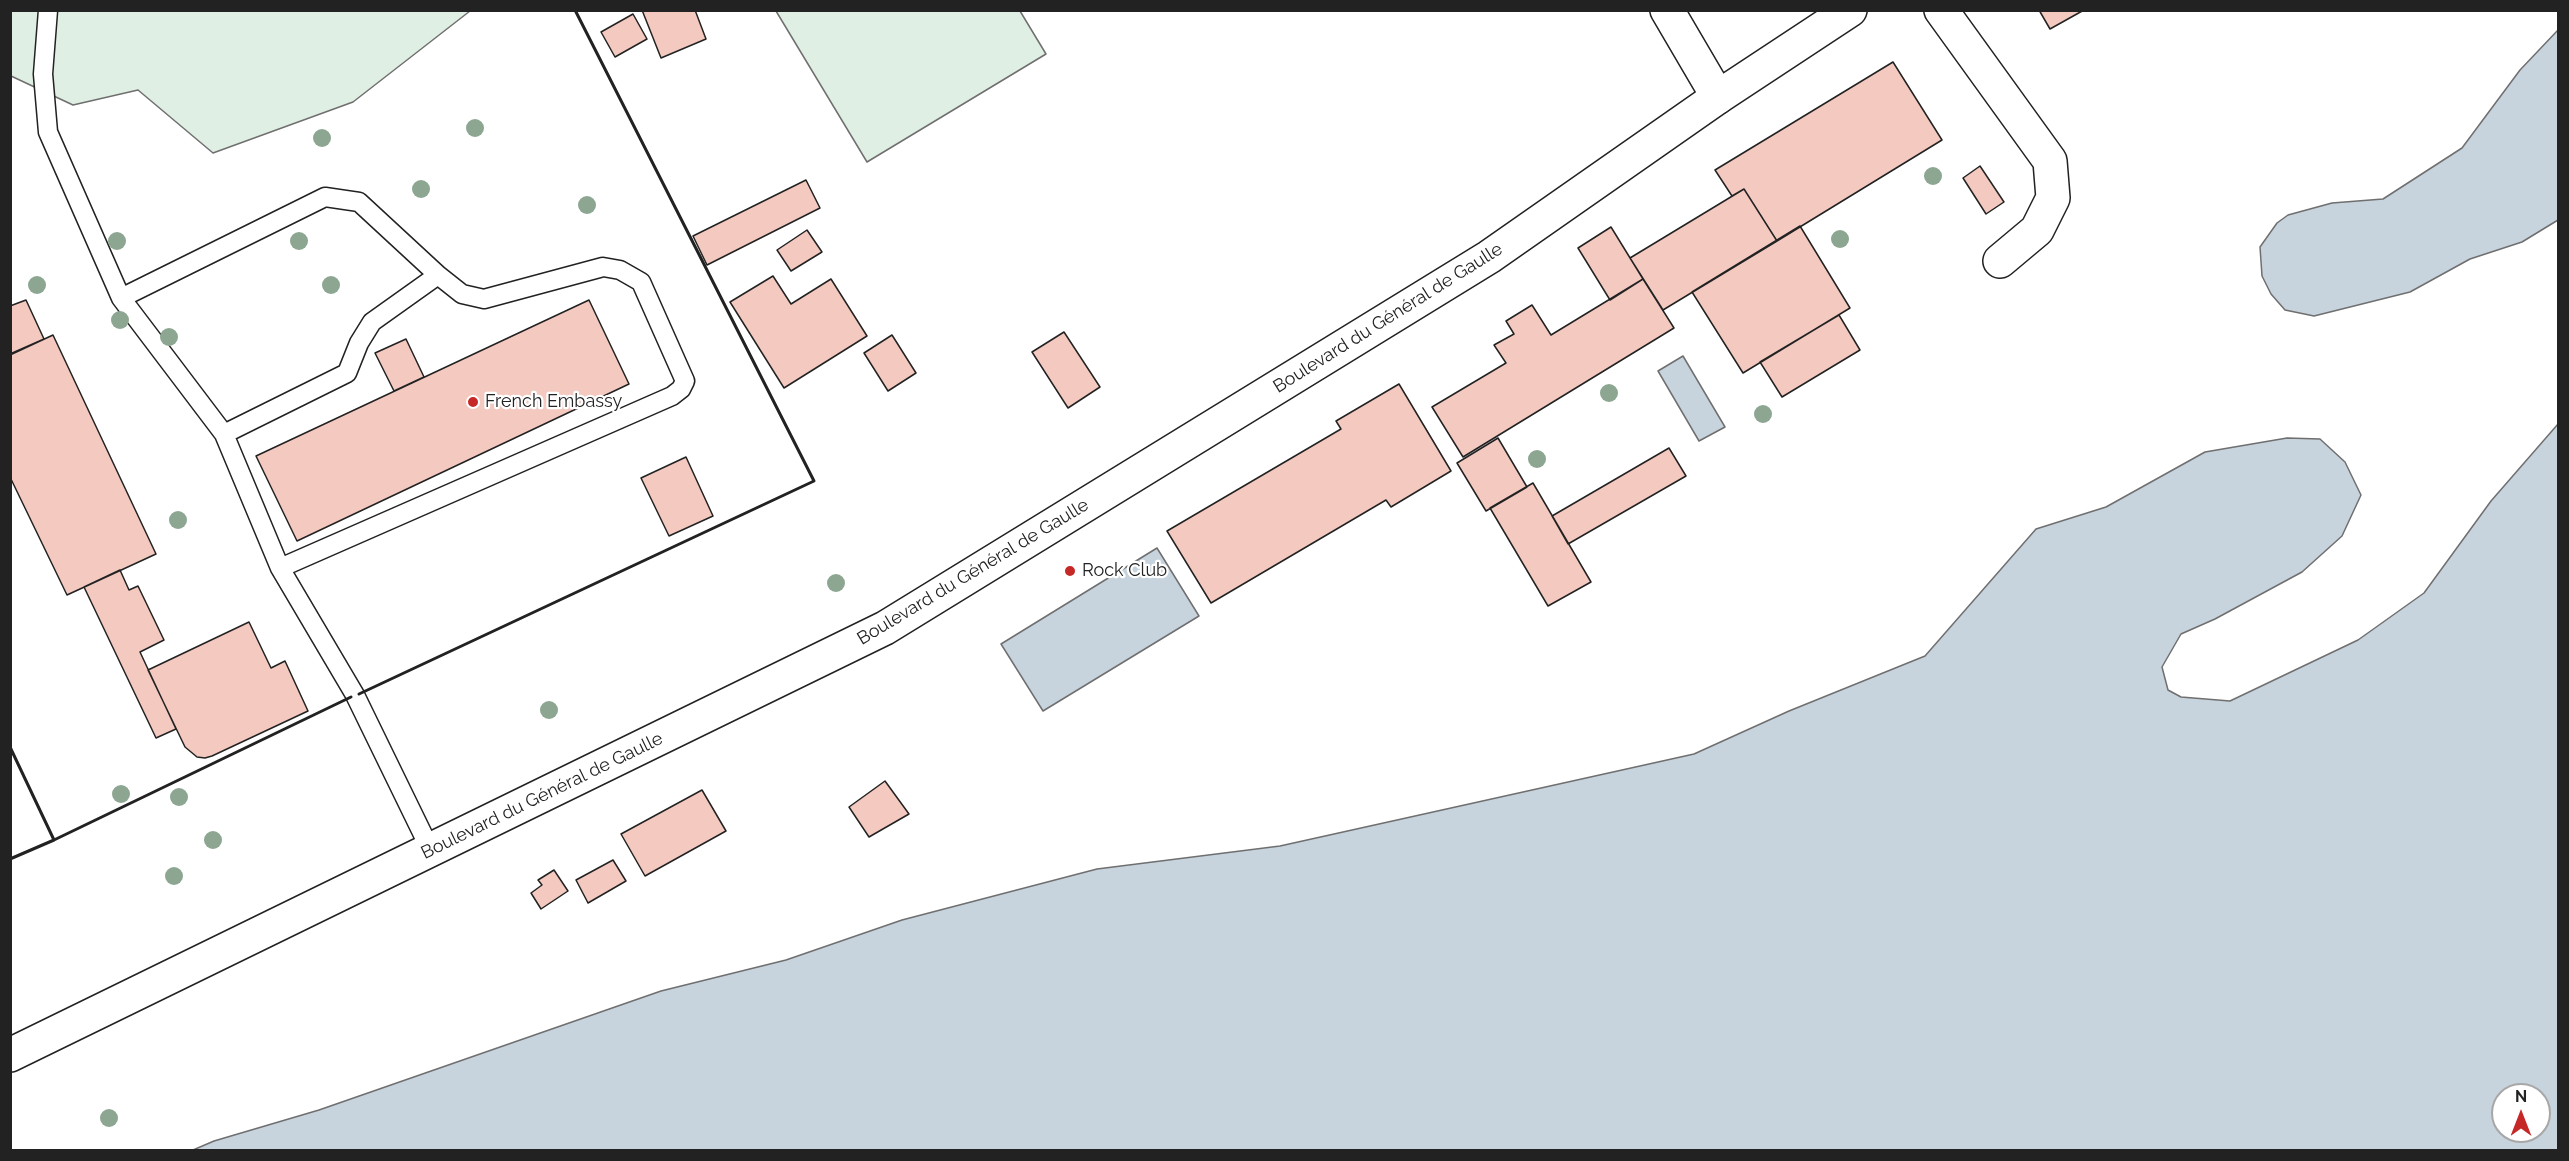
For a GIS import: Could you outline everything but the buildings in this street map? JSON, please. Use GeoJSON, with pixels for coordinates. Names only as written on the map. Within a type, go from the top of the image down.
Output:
{"type":"FeatureCollection","features":[{"type":"Feature","properties":{"kind":"main road"},"geometry":{"type":"LineString","coordinates":[[1667,10],[1718,98]]}},
{"type":"Feature","properties":{"kind":"main road","name":"Boulevard du Général de Gaulle"},"geometry":{"type":"LineString","coordinates":[[10,1055],[885,628],[1489,256],[1850,10]]}},
{"type":"Feature","properties":{"kind":"main road"},"geometry":{"type":"LineString","coordinates":[[1941,10],[2050,161],[2053,198],[2037,230],[2000,261]]}},
{"type":"Feature","properties":{"kind":"lane"},"geometry":{"type":"LineString","coordinates":[[48,10],[43,74],[48,132],[121,298],[224,434],[280,568],[355,695],[431,851]]}},
{"type":"Feature","properties":{"kind":"lane"},"geometry":{"type":"LineString","coordinates":[[121,298],[325,197],[359,202],[438,275],[462,294],[484,299],[603,267],[620,270],[641,282],[685,381],[681,389],[672,396],[280,568]]}},
{"type":"Feature","properties":{"kind":"lane"},"geometry":{"type":"LineString","coordinates":[[224,434],[347,373],[359,343],[372,322],[438,275]]}},
{"type":"Feature","properties":{"kind":"green space"},"geometry":{"type":"Polygon","coordinates":[[[11,11],[470,11],[353,102],[213,153],[138,90],[73,105],[11,76],[11,11]]]}},
{"type":"Feature","properties":{"kind":"green space"},"geometry":{"type":"Polygon","coordinates":[[[776,11],[1020,11],[1046,54],[867,162],[776,11]]]}},
{"type":"Feature","properties":{"kind":"shaded area"},"geometry":{"type":"Polygon","coordinates":[[[2558,30],[2558,220],[2522,242],[2470,259],[2410,292],[2314,316],[2285,310],[2271,294],[2262,276],[2260,247],[2277,223],[2288,215],[2332,203],[2383,199],[2462,148],[2520,70],[2558,30]]]}},
{"type":"Feature","properties":{"kind":"shaded area"},"geometry":{"type":"Polygon","coordinates":[[[1683,356],[1725,427],[1699,441],[1658,371],[1683,356]]]}},
{"type":"Feature","properties":{"kind":"shaded area"},"geometry":{"type":"Polygon","coordinates":[[[2558,424],[2558,1150],[193,1150],[214,1141],[319,1110],[661,991],[786,960],[902,920],[1097,869],[1280,846],[1694,754],[1789,711],[1925,656],[2036,529],[2106,507],[2205,452],[2287,438],[2320,439],[2345,462],[2361,495],[2342,536],[2302,572],[2215,619],[2181,634],[2162,667],[2168,690],[2181,697],[2230,701],[2358,640],[2424,593],[2491,501],[2558,424]]]}},
{"type":"Feature","properties":{"kind":"shaded area"},"geometry":{"type":"Polygon","coordinates":[[[1157,548],[1199,616],[1043,711],[1001,644],[1157,548]]]}},
{"type":"Feature","properties":{"kind":"wall"},"geometry":{"type":"LineString","coordinates":[[359,694],[814,481],[575,10]]}},
{"type":"Feature","properties":{"kind":"wall"},"geometry":{"type":"LineString","coordinates":[[10,747],[54,840],[351,697]]}},
{"type":"Feature","properties":{"kind":"wall"},"geometry":{"type":"LineString","coordinates":[[10,859],[54,840]]}},
{"type":"Feature","properties":{"kind":"place","name":"French Embassy"},"geometry":{"type":"Point","coordinates":[473,402]}},
{"type":"Feature","properties":{"kind":"place","name":"Rock Club"},"geometry":{"type":"Point","coordinates":[1070,571]}}]}
